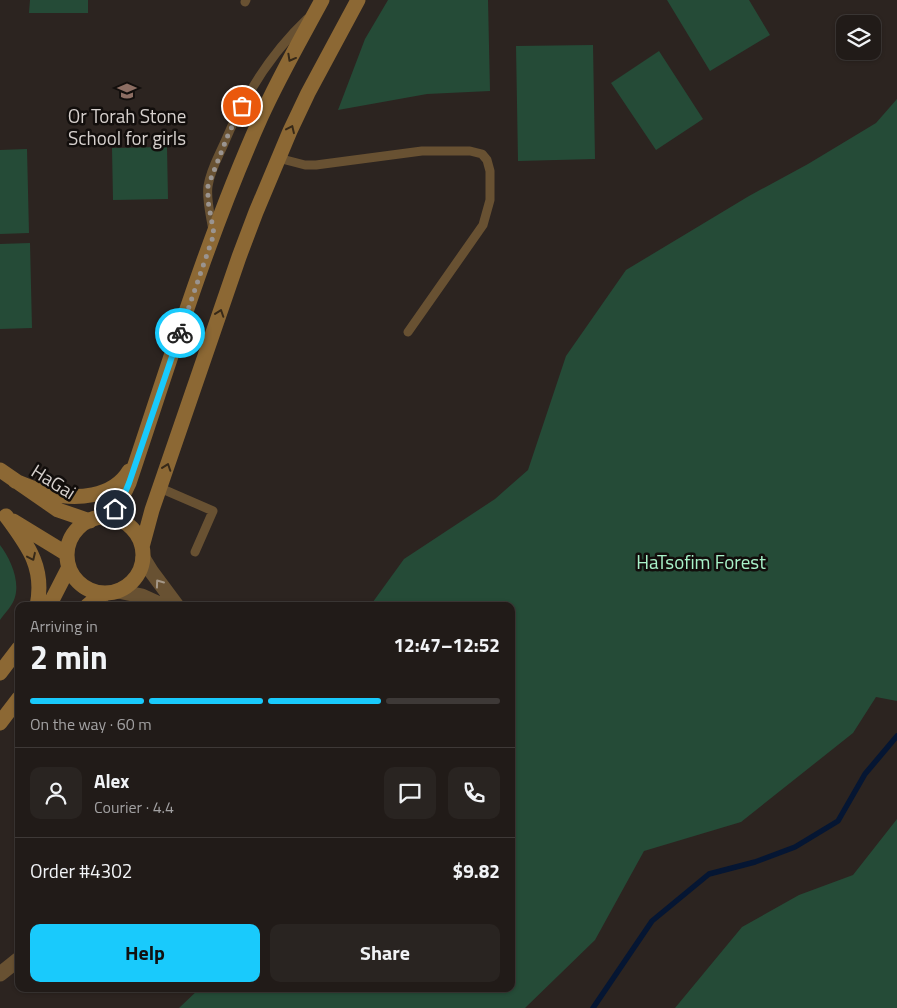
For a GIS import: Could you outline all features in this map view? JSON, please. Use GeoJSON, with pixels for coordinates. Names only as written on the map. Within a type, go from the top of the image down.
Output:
{"type":"FeatureCollection","features":[{"type":"Feature","properties":{"kind":"main road"},"geometry":{"type":"LineString","coordinates":[[92,602],[128,586],[136,578],[141,568],[147,524],[239,257],[278,158],[308,94],[358,0]]}},
{"type":"Feature","properties":{"kind":"main road"},"geometry":{"type":"LineString","coordinates":[[51,602],[68,560],[74,534],[81,526],[115,509],[122,500],[214,234],[261,118],[319,5]]}},
{"type":"Feature","properties":{"kind":"main road"},"geometry":{"type":"LineString","coordinates":[[15,480],[53,494],[91,496],[116,486],[126,477],[137,457]]}},
{"type":"Feature","properties":{"kind":"main road","name":"HaGai"},"geometry":{"type":"LineString","coordinates":[[0,470],[58,510],[96,519]]}},
{"type":"Feature","properties":{"kind":"main road"},"geometry":{"type":"LineString","coordinates":[[3,513],[68,560],[74,578],[84,586],[95,592],[113,592]]}},
{"type":"Feature","properties":{"kind":"main road"},"geometry":{"type":"LineString","coordinates":[[3,513],[34,559],[40,583],[38,602]]}},
{"type":"Feature","properties":{"kind":"main road"},"geometry":{"type":"LineString","coordinates":[[96,519],[114,519],[132,528],[138,537],[143,552]]}},
{"type":"Feature","properties":{"kind":"main road"},"geometry":{"type":"LineString","coordinates":[[0,673],[15,653]]}},
{"type":"Feature","properties":{"kind":"main road"},"geometry":{"type":"LineString","coordinates":[[0,723],[15,703]]}},
{"type":"Feature","properties":{"kind":"street"},"geometry":{"type":"LineString","coordinates":[[143,552],[151,571],[174,602]]}},
{"type":"Feature","properties":{"kind":"street"},"geometry":{"type":"LineString","coordinates":[[113,592],[142,596],[155,602]]}},
{"type":"Feature","properties":{"kind":"street"},"geometry":{"type":"LineString","coordinates":[[0,974],[15,962]]}},
{"type":"Feature","properties":{"kind":"lane"},"geometry":{"type":"LineString","coordinates":[[214,234],[208,201],[208,186],[235,118],[275,52],[319,5]]}},
{"type":"Feature","properties":{"kind":"lane"},"geometry":{"type":"LineString","coordinates":[[278,158],[305,165],[316,165],[422,151],[470,151],[482,154],[487,160],[490,171],[490,200],[483,225],[408,332]]}},
{"type":"Feature","properties":{"kind":"lane"},"geometry":{"type":"LineString","coordinates":[[160,488],[213,511],[195,552]]}},
{"type":"Feature","properties":{"kind":"green space"},"geometry":{"type":"Polygon","coordinates":[[[30,0],[88,0],[88,13],[29,13],[30,0]]]}},
{"type":"Feature","properties":{"kind":"green space"},"geometry":{"type":"Polygon","coordinates":[[[388,0],[488,0],[490,91],[427,94],[338,110],[365,39],[388,0]]]}},
{"type":"Feature","properties":{"kind":"green space"},"geometry":{"type":"Polygon","coordinates":[[[667,0],[749,0],[770,35],[710,71],[667,0]]]}},
{"type":"Feature","properties":{"kind":"green space"},"geometry":{"type":"Polygon","coordinates":[[[593,45],[595,159],[518,161],[516,46],[593,45]]]}},
{"type":"Feature","properties":{"kind":"green space"},"geometry":{"type":"Polygon","coordinates":[[[659,51],[703,119],[656,150],[611,83],[659,51]]]}},
{"type":"Feature","properties":{"kind":"green space","name":"HaTsofim Forest"},"geometry":{"type":"Polygon","coordinates":[[[897,99],[897,701],[876,697],[853,733],[741,822],[644,851],[595,940],[525,1008],[179,1008],[196,992],[515,992],[515,602],[373,602],[404,559],[495,499],[528,470],[566,356],[626,270],[876,123],[897,99]]]}},
{"type":"Feature","properties":{"kind":"green space"},"geometry":{"type":"Polygon","coordinates":[[[167,147],[168,199],[113,200],[112,148],[167,147]]]}},
{"type":"Feature","properties":{"kind":"green space"},"geometry":{"type":"Polygon","coordinates":[[[27,149],[29,233],[0,234],[0,150],[27,149]]]}},
{"type":"Feature","properties":{"kind":"green space"},"geometry":{"type":"Polygon","coordinates":[[[30,243],[32,328],[0,329],[0,244],[30,243]]]}},
{"type":"Feature","properties":{"kind":"green space"},"geometry":{"type":"Polygon","coordinates":[[[0,545],[13,570],[16,590],[13,603],[0,620],[0,545]]]}},
{"type":"Feature","properties":{"kind":"green space"},"geometry":{"type":"Polygon","coordinates":[[[897,819],[897,1008],[675,1008],[742,927],[799,895],[853,875],[897,819]]]}},
{"type":"Feature","properties":{"kind":"waterway"},"geometry":{"type":"LineString","coordinates":[[593,1008],[652,921],[709,874],[755,862],[795,847],[838,821],[865,774],[897,736]]}},
{"type":"Feature","properties":{"kind":"way so far"},"geometry":{"type":"LineString","coordinates":[[180,333],[214,234],[208,201],[208,186],[214,167],[242,106]]}},
{"type":"Feature","properties":{"kind":"place","name":"Or Torah Stone School for girls"},"geometry":{"type":"Point","coordinates":[127,91]}},
{"type":"Feature","properties":{"kind":"route"},"geometry":{"type":"LineString","coordinates":[[115,509],[122,500],[129,483],[180,333]]}}]}
